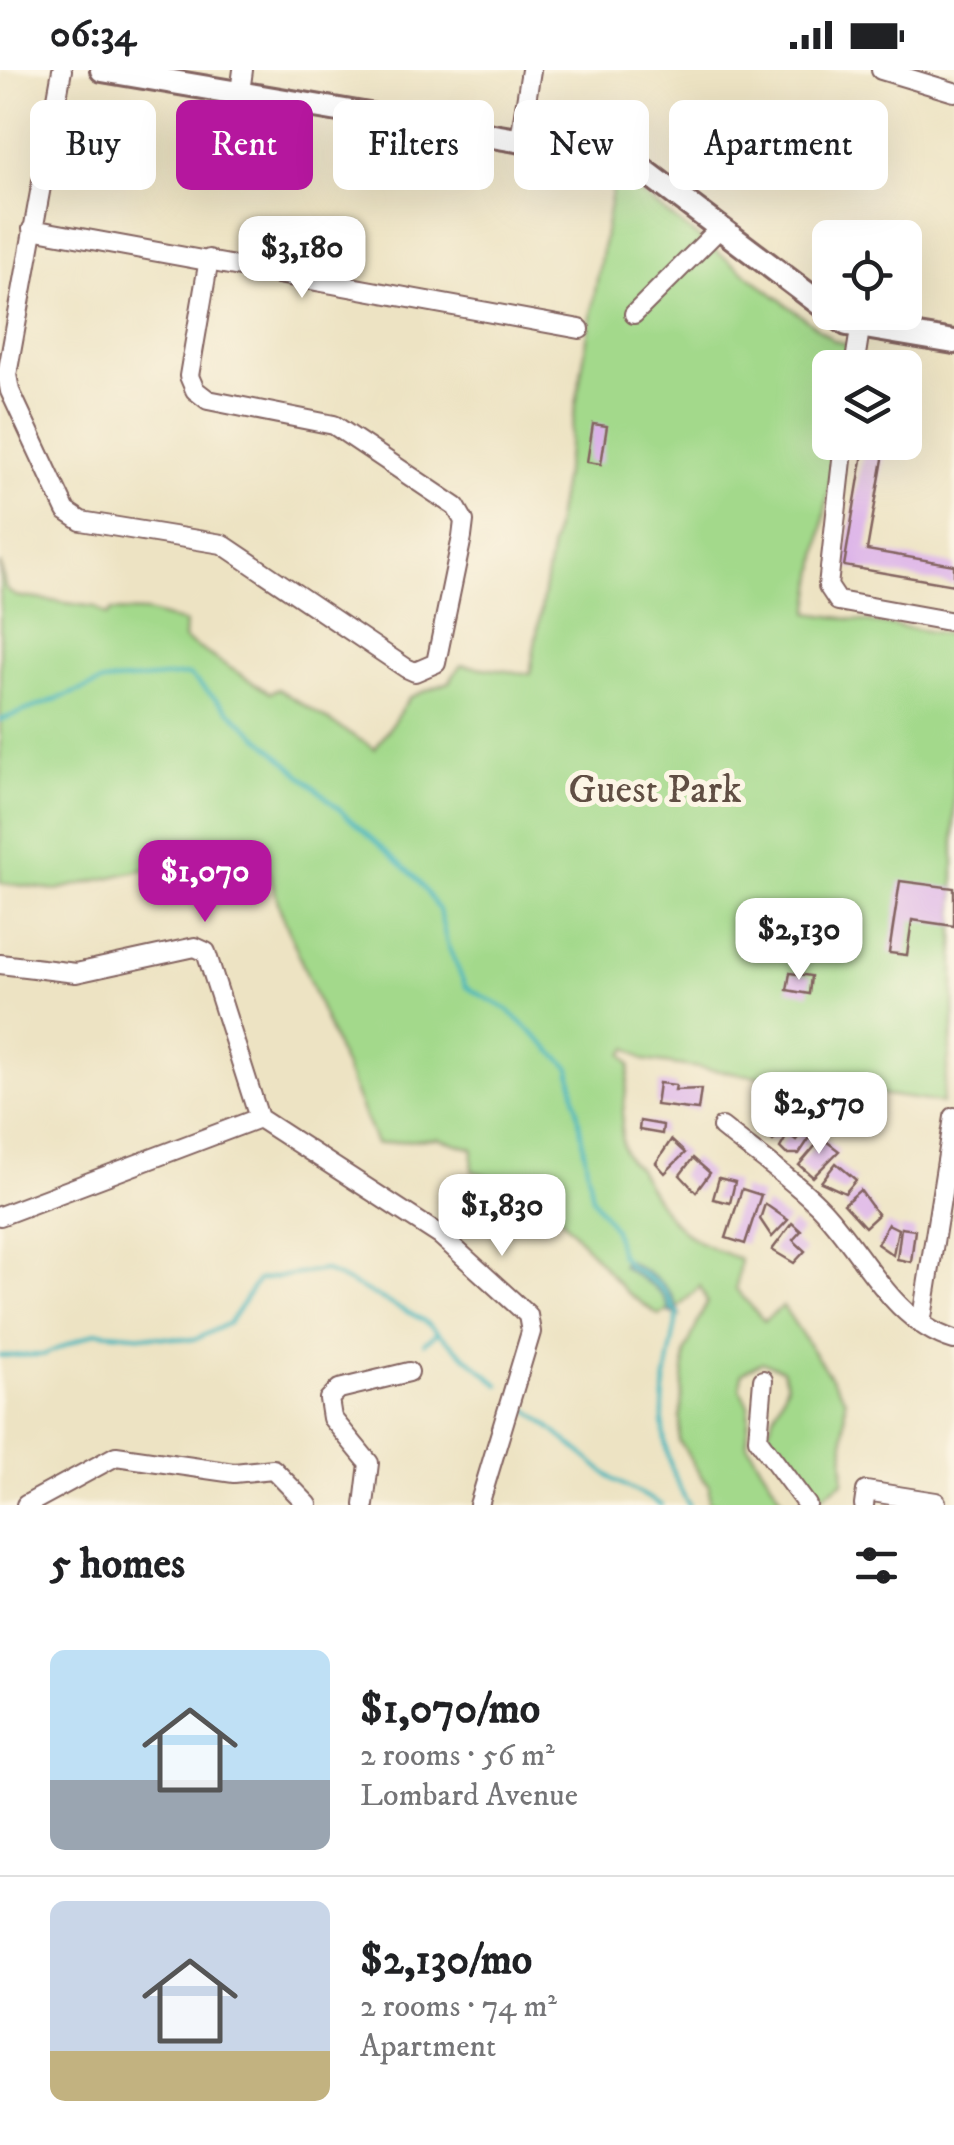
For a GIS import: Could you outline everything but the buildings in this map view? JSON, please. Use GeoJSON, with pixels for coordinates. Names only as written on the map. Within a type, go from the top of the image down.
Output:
{"type":"FeatureCollection","features":[{"type":"Feature","properties":{"kind":"main road"},"geometry":{"type":"LineString","coordinates":[[102,70],[242,81],[514,138]]}},
{"type":"Feature","properties":{"kind":"main road"},"geometry":{"type":"LineString","coordinates":[[649,174],[812,300]]}},
{"type":"Feature","properties":{"kind":"main road"},"geometry":{"type":"LineString","coordinates":[[873,330],[954,342]]}},
{"type":"Feature","properties":{"kind":"street"},"geometry":{"type":"LineString","coordinates":[[62,70],[7,375],[10,391],[66,511],[81,520],[222,544],[406,668],[426,669],[436,663],[464,521],[456,507],[334,424],[208,400],[195,390],[189,376],[209,259]]}},
{"type":"Feature","properties":{"kind":"street"},"geometry":{"type":"LineString","coordinates":[[526,100],[531,70]]}},
{"type":"Feature","properties":{"kind":"street"},"geometry":{"type":"LineString","coordinates":[[881,70],[954,92]]}},
{"type":"Feature","properties":{"kind":"street"},"geometry":{"type":"LineString","coordinates":[[634,314],[720,228]]}},
{"type":"Feature","properties":{"kind":"street"},"geometry":{"type":"LineString","coordinates":[[32,229],[580,329]]}},
{"type":"Feature","properties":{"kind":"street"},"geometry":{"type":"LineString","coordinates":[[0,294],[20,298]]}},
{"type":"Feature","properties":{"kind":"street"},"geometry":{"type":"LineString","coordinates":[[842,460],[828,586],[838,601],[954,622]]}},
{"type":"Feature","properties":{"kind":"street"},"geometry":{"type":"LineString","coordinates":[[0,964],[76,973],[196,947],[206,952],[259,1118],[442,1236],[528,1314],[531,1332],[479,1505]]}},
{"type":"Feature","properties":{"kind":"street"},"geometry":{"type":"LineString","coordinates":[[922,1324],[954,1117]]}},
{"type":"Feature","properties":{"kind":"street"},"geometry":{"type":"LineString","coordinates":[[0,1216],[259,1118]]}},
{"type":"Feature","properties":{"kind":"street"},"geometry":{"type":"LineString","coordinates":[[722,1127],[819,1206],[895,1301],[922,1324],[954,1340]]}},
{"type":"Feature","properties":{"kind":"street"},"geometry":{"type":"LineString","coordinates":[[364,1505],[369,1464],[332,1418],[329,1399],[339,1390],[409,1372]]}},
{"type":"Feature","properties":{"kind":"street"},"geometry":{"type":"LineString","coordinates":[[763,1380],[758,1439],[807,1505]]}},
{"type":"Feature","properties":{"kind":"street"},"geometry":{"type":"LineString","coordinates":[[26,1505],[116,1456],[234,1473],[276,1470],[308,1505]]}},
{"type":"Feature","properties":{"kind":"street"},"geometry":{"type":"LineString","coordinates":[[864,1505],[866,1491],[936,1502]]}},
{"type":"Feature","properties":{"kind":"green space","name":"Guest Park"},"geometry":{"type":"Polygon","coordinates":[[[612,190],[636,190],[812,324],[812,330],[851,346],[850,350],[812,350],[812,460],[833,460],[809,613],[954,635],[954,1022],[942,1103],[644,1060],[628,1048],[623,1054],[630,1065],[622,1135],[628,1159],[678,1226],[703,1244],[740,1259],[736,1289],[764,1321],[783,1306],[845,1399],[843,1482],[819,1498],[766,1435],[787,1384],[782,1369],[762,1362],[742,1373],[740,1389],[749,1406],[747,1444],[786,1505],[709,1505],[709,1485],[679,1441],[685,1352],[707,1302],[700,1286],[681,1305],[659,1315],[626,1292],[549,1204],[524,1186],[472,1171],[473,1149],[437,1138],[376,1144],[280,909],[261,842],[56,890],[0,883],[0,563],[6,590],[16,596],[95,607],[107,616],[111,611],[147,612],[185,623],[184,639],[270,693],[278,689],[375,749],[410,697],[449,682],[461,665],[530,674],[612,190]]]}},
{"type":"Feature","properties":{"kind":"water"},"geometry":{"type":"Polygon","coordinates":[[[624,1259],[666,1288],[680,1316],[669,1312],[657,1290],[622,1265],[624,1259]]]}},
{"type":"Feature","properties":{"kind":"waterway"},"geometry":{"type":"LineString","coordinates":[[0,720],[103,682],[189,675],[416,878],[439,910],[447,944],[466,987],[508,1010],[570,1068],[592,1197],[614,1229],[620,1255],[626,1261]]}},
{"type":"Feature","properties":{"kind":"waterway"},"geometry":{"type":"LineString","coordinates":[[0,1356],[43,1355],[97,1332],[194,1340],[229,1323],[258,1280],[324,1270],[423,1320],[499,1385]]}},
{"type":"Feature","properties":{"kind":"waterway"},"geometry":{"type":"LineString","coordinates":[[678,1312],[665,1387],[664,1433],[676,1480],[689,1505]]}},
{"type":"Feature","properties":{"kind":"waterway"},"geometry":{"type":"LineString","coordinates":[[424,1343],[436,1334]]}},
{"type":"Feature","properties":{"kind":"waterway"},"geometry":{"type":"LineString","coordinates":[[525,1407],[614,1480],[662,1505]]}}]}
